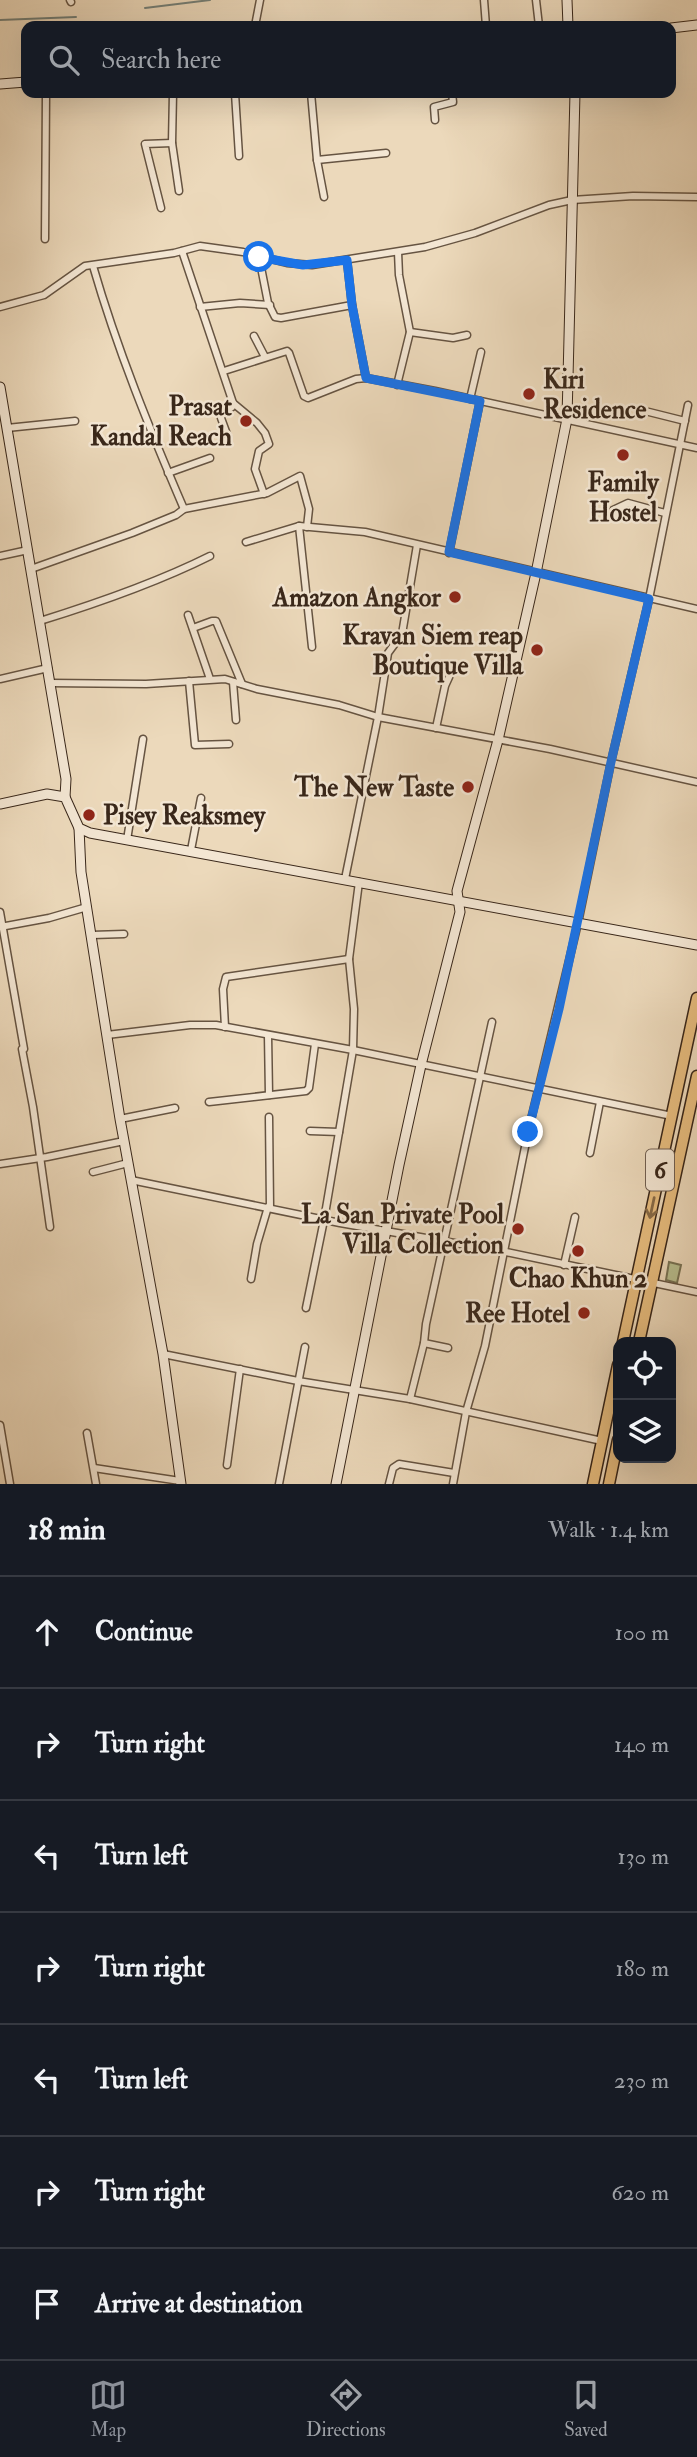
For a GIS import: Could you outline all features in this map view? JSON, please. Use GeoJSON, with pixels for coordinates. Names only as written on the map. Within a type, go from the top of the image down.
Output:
{"type":"FeatureCollection","features":[{"type":"Feature","properties":{"kind":"highway","name":"6"},"geometry":{"type":"LineString","coordinates":[[624,1337],[697,998]]}},
{"type":"Feature","properties":{"kind":"highway","name":"6"},"geometry":{"type":"LineString","coordinates":[[640,1337],[692,1123],[697,1076]]}},
{"type":"Feature","properties":{"kind":"highway"},"geometry":{"type":"LineString","coordinates":[[593,1484],[613,1389]]}},
{"type":"Feature","properties":{"kind":"highway"},"geometry":{"type":"LineString","coordinates":[[609,1484],[613,1463]]}},
{"type":"Feature","properties":{"kind":"street"},"geometry":{"type":"LineString","coordinates":[[256,21],[260,0]]}},
{"type":"Feature","properties":{"kind":"street"},"geometry":{"type":"LineString","coordinates":[[484,0],[486,21]]}},
{"type":"Feature","properties":{"kind":"street"},"geometry":{"type":"LineString","coordinates":[[536,0],[538,21]]}},
{"type":"Feature","properties":{"kind":"street"},"geometry":{"type":"LineString","coordinates":[[567,0],[568,21]]}},
{"type":"Feature","properties":{"kind":"street"},"geometry":{"type":"LineString","coordinates":[[676,27],[697,25]]}},
{"type":"Feature","properties":{"kind":"street"},"geometry":{"type":"LineString","coordinates":[[0,85],[21,83]]}},
{"type":"Feature","properties":{"kind":"street"},"geometry":{"type":"LineString","coordinates":[[45,239],[46,98]]}},
{"type":"Feature","properties":{"kind":"street"},"geometry":{"type":"LineString","coordinates":[[173,98],[172,143],[179,191]]}},
{"type":"Feature","properties":{"kind":"street"},"geometry":{"type":"LineString","coordinates":[[235,98],[239,156]]}},
{"type":"Feature","properties":{"kind":"street"},"geometry":{"type":"LineString","coordinates":[[311,98],[317,160],[324,197]]}},
{"type":"Feature","properties":{"kind":"street"},"geometry":{"type":"LineString","coordinates":[[435,120],[435,107],[453,102],[453,98]]}},
{"type":"Feature","properties":{"kind":"street"},"geometry":{"type":"LineString","coordinates":[[335,1484],[421,1065],[460,912],[457,891],[498,740],[567,419],[575,98]]}},
{"type":"Feature","properties":{"kind":"street"},"geometry":{"type":"LineString","coordinates":[[161,208],[145,144],[172,143]]}},
{"type":"Feature","properties":{"kind":"street"},"geometry":{"type":"LineString","coordinates":[[317,160],[386,153]]}},
{"type":"Feature","properties":{"kind":"street"},"geometry":{"type":"LineString","coordinates":[[0,307],[44,295],[77,270],[200,246],[303,265],[425,247],[572,200],[633,196],[697,197]]}},
{"type":"Feature","properties":{"kind":"street"},"geometry":{"type":"LineString","coordinates":[[182,251],[233,403],[257,423],[269,443],[260,451],[255,469],[264,494]]}},
{"type":"Feature","properties":{"kind":"street"},"geometry":{"type":"LineString","coordinates":[[397,385],[410,332],[399,275],[398,252]]}},
{"type":"Feature","properties":{"kind":"street"},"geometry":{"type":"LineString","coordinates":[[259,257],[275,317],[352,305]]}},
{"type":"Feature","properties":{"kind":"street"},"geometry":{"type":"LineString","coordinates":[[347,260],[352,305],[366,378]]}},
{"type":"Feature","properties":{"kind":"street"},"geometry":{"type":"LineString","coordinates":[[93,266],[104,304],[184,509]]}},
{"type":"Feature","properties":{"kind":"street"},"geometry":{"type":"LineString","coordinates":[[200,307],[240,303],[270,305]]}},
{"type":"Feature","properties":{"kind":"street"},"geometry":{"type":"LineString","coordinates":[[410,332],[453,338],[467,335]]}},
{"type":"Feature","properties":{"kind":"street"},"geometry":{"type":"LineString","coordinates":[[254,336],[265,357]]}},
{"type":"Feature","properties":{"kind":"street"},"geometry":{"type":"LineString","coordinates":[[223,371],[282,351],[289,353],[304,396],[308,398],[356,379],[366,378],[697,448]]}},
{"type":"Feature","properties":{"kind":"street"},"geometry":{"type":"LineString","coordinates":[[470,399],[481,352]]}},
{"type":"Feature","properties":{"kind":"street"},"geometry":{"type":"LineString","coordinates":[[0,387],[5,435],[28,550],[66,779],[65,797],[79,828],[78,845],[87,907],[120,1119],[163,1354],[180,1483],[94,1468]]}},
{"type":"Feature","properties":{"kind":"street"},"geometry":{"type":"LineString","coordinates":[[449,552],[480,401]]}},
{"type":"Feature","properties":{"kind":"street"},"geometry":{"type":"LineString","coordinates":[[228,437],[221,418],[233,403]]}},
{"type":"Feature","properties":{"kind":"street"},"geometry":{"type":"LineString","coordinates":[[453,1484],[466,1412],[485,1346],[494,1296],[506,1252],[528,1132],[578,923],[611,762],[649,599],[688,405]]}},
{"type":"Feature","properties":{"kind":"street"},"geometry":{"type":"LineString","coordinates":[[649,412],[685,421]]}},
{"type":"Feature","properties":{"kind":"street"},"geometry":{"type":"LineString","coordinates":[[5,435],[75,421]]}},
{"type":"Feature","properties":{"kind":"street"},"geometry":{"type":"LineString","coordinates":[[168,473],[210,458]]}},
{"type":"Feature","properties":{"kind":"street"},"geometry":{"type":"LineString","coordinates":[[31,569],[132,533],[184,509],[264,494],[300,476],[309,509],[307,527]]}},
{"type":"Feature","properties":{"kind":"street"},"geometry":{"type":"LineString","coordinates":[[613,510],[628,503],[665,513]]}},
{"type":"Feature","properties":{"kind":"street"},"geometry":{"type":"LineString","coordinates":[[299,526],[312,648]]}},
{"type":"Feature","properties":{"kind":"street"},"geometry":{"type":"LineString","coordinates":[[246,542],[299,526],[365,532],[697,609]]}},
{"type":"Feature","properties":{"kind":"street"},"geometry":{"type":"LineString","coordinates":[[345,880],[378,718],[388,653],[402,634],[417,545]]}},
{"type":"Feature","properties":{"kind":"street"},"geometry":{"type":"LineString","coordinates":[[0,556],[28,550]]}},
{"type":"Feature","properties":{"kind":"street"},"geometry":{"type":"LineString","coordinates":[[40,621],[100,602],[180,571],[210,556]]}},
{"type":"Feature","properties":{"kind":"street"},"geometry":{"type":"LineString","coordinates":[[188,615],[210,679]]}},
{"type":"Feature","properties":{"kind":"street"},"geometry":{"type":"LineString","coordinates":[[193,628],[216,621],[242,684]]}},
{"type":"Feature","properties":{"kind":"street"},"geometry":{"type":"LineString","coordinates":[[0,679],[48,668]]}},
{"type":"Feature","properties":{"kind":"street"},"geometry":{"type":"LineString","coordinates":[[436,728],[450,675]]}},
{"type":"Feature","properties":{"kind":"street"},"geometry":{"type":"LineString","coordinates":[[50,683],[146,684],[210,679],[233,682],[339,705],[378,718],[611,762],[697,782]]}},
{"type":"Feature","properties":{"kind":"street"},"geometry":{"type":"LineString","coordinates":[[189,681],[195,745],[229,744]]}},
{"type":"Feature","properties":{"kind":"street"},"geometry":{"type":"LineString","coordinates":[[233,682],[236,720]]}},
{"type":"Feature","properties":{"kind":"street"},"geometry":{"type":"LineString","coordinates":[[127,840],[143,739]]}},
{"type":"Feature","properties":{"kind":"street"},"geometry":{"type":"LineString","coordinates":[[0,804],[47,794],[65,797]]}},
{"type":"Feature","properties":{"kind":"street"},"geometry":{"type":"LineString","coordinates":[[191,850],[201,798]]}},
{"type":"Feature","properties":{"kind":"street"},"geometry":{"type":"LineString","coordinates":[[79,828],[90,833],[697,946]]}},
{"type":"Feature","properties":{"kind":"street"},"geometry":{"type":"LineString","coordinates":[[306,1308],[353,1050],[354,1009],[349,959],[359,882]]}},
{"type":"Feature","properties":{"kind":"street"},"geometry":{"type":"LineString","coordinates":[[1,926],[49,918],[87,907]]}},
{"type":"Feature","properties":{"kind":"street"},"geometry":{"type":"LineString","coordinates":[[0,912],[50,1227]]}},
{"type":"Feature","properties":{"kind":"street"},"geometry":{"type":"LineString","coordinates":[[92,935],[124,934]]}},
{"type":"Feature","properties":{"kind":"street"},"geometry":{"type":"LineString","coordinates":[[225,1027],[223,989],[226,977],[349,959]]}},
{"type":"Feature","properties":{"kind":"street"},"geometry":{"type":"LineString","coordinates":[[410,1399],[492,1022]]}},
{"type":"Feature","properties":{"kind":"street"},"geometry":{"type":"LineString","coordinates":[[107,1035],[190,1025],[225,1027],[353,1050],[671,1116]]}},
{"type":"Feature","properties":{"kind":"street"},"geometry":{"type":"LineString","coordinates":[[268,1035],[269,1095]]}},
{"type":"Feature","properties":{"kind":"street"},"geometry":{"type":"LineString","coordinates":[[209,1102],[308,1090],[315,1044]]}},
{"type":"Feature","properties":{"kind":"street"},"geometry":{"type":"LineString","coordinates":[[590,1153],[600,1102]]}},
{"type":"Feature","properties":{"kind":"street"},"geometry":{"type":"LineString","coordinates":[[120,1119],[175,1108]]}},
{"type":"Feature","properties":{"kind":"street"},"geometry":{"type":"LineString","coordinates":[[251,1279],[257,1244],[269,1207],[269,1117]]}},
{"type":"Feature","properties":{"kind":"street"},"geometry":{"type":"LineString","coordinates":[[310,1131],[339,1132]]}},
{"type":"Feature","properties":{"kind":"street"},"geometry":{"type":"LineString","coordinates":[[0,1164],[124,1141]]}},
{"type":"Feature","properties":{"kind":"street"},"geometry":{"type":"LineString","coordinates":[[93,1172],[128,1163]]}},
{"type":"Feature","properties":{"kind":"street"},"geometry":{"type":"LineString","coordinates":[[131,1181],[324,1220],[506,1252],[697,1292]]}},
{"type":"Feature","properties":{"kind":"street"},"geometry":{"type":"LineString","coordinates":[[564,1265],[575,1217]]}},
{"type":"Feature","properties":{"kind":"street"},"geometry":{"type":"LineString","coordinates":[[424,1343],[448,1348]]}},
{"type":"Feature","properties":{"kind":"street"},"geometry":{"type":"LineString","coordinates":[[279,1484],[305,1346]]}},
{"type":"Feature","properties":{"kind":"street"},"geometry":{"type":"LineString","coordinates":[[163,1354],[298,1381],[410,1399],[602,1441]]}},
{"type":"Feature","properties":{"kind":"street"},"geometry":{"type":"LineString","coordinates":[[227,1465],[240,1369]]}},
{"type":"Feature","properties":{"kind":"street"},"geometry":{"type":"LineString","coordinates":[[0,1425],[10,1484]]}},
{"type":"Feature","properties":{"kind":"street"},"geometry":{"type":"LineString","coordinates":[[87,1433],[96,1484]]}},
{"type":"Feature","properties":{"kind":"street"},"geometry":{"type":"LineString","coordinates":[[389,1484],[393,1468],[399,1464],[454,1473]]}},
{"type":"Feature","properties":{"kind":"green space"},"geometry":{"type":"Polygon","coordinates":[[[669,1262],[681,1265],[677,1283],[666,1280],[669,1262]]]}},
{"type":"Feature","properties":{"kind":"waterway"},"geometry":{"type":"LineString","coordinates":[[145,8],[210,0]]}},
{"type":"Feature","properties":{"kind":"waterway"},"geometry":{"type":"LineString","coordinates":[[0,20],[76,17]]}},
{"type":"Feature","properties":{"kind":"place","name":"Kiri Residence"},"geometry":{"type":"Point","coordinates":[529,394]}},
{"type":"Feature","properties":{"kind":"place","name":"Prasat Kandal Reach"},"geometry":{"type":"Point","coordinates":[246,421]}},
{"type":"Feature","properties":{"kind":"place","name":"Family Hostel"},"geometry":{"type":"Point","coordinates":[623,455]}},
{"type":"Feature","properties":{"kind":"place","name":"Amazon Angkor"},"geometry":{"type":"Point","coordinates":[455,597]}},
{"type":"Feature","properties":{"kind":"place","name":"Kravan Siem reap Boutique Villa"},"geometry":{"type":"Point","coordinates":[537,650]}},
{"type":"Feature","properties":{"kind":"place","name":"The New Taste"},"geometry":{"type":"Point","coordinates":[468,787]}},
{"type":"Feature","properties":{"kind":"place","name":"Pisey Reaksmey"},"geometry":{"type":"Point","coordinates":[89,815]}},
{"type":"Feature","properties":{"kind":"place","name":"La San Private Pool Villa Collection"},"geometry":{"type":"Point","coordinates":[518,1229]}},
{"type":"Feature","properties":{"kind":"place","name":"Chao Khun 2"},"geometry":{"type":"Point","coordinates":[578,1251]}},
{"type":"Feature","properties":{"kind":"place","name":"Ree Hotel"},"geometry":{"type":"Point","coordinates":[584,1313]}},
{"type":"Feature","properties":{"kind":"route"},"geometry":{"type":"LineString","coordinates":[[259,257],[303,265],[347,260],[352,305],[366,378],[480,401],[449,552],[649,599],[611,762],[559,1009],[528,1132]]}}]}
